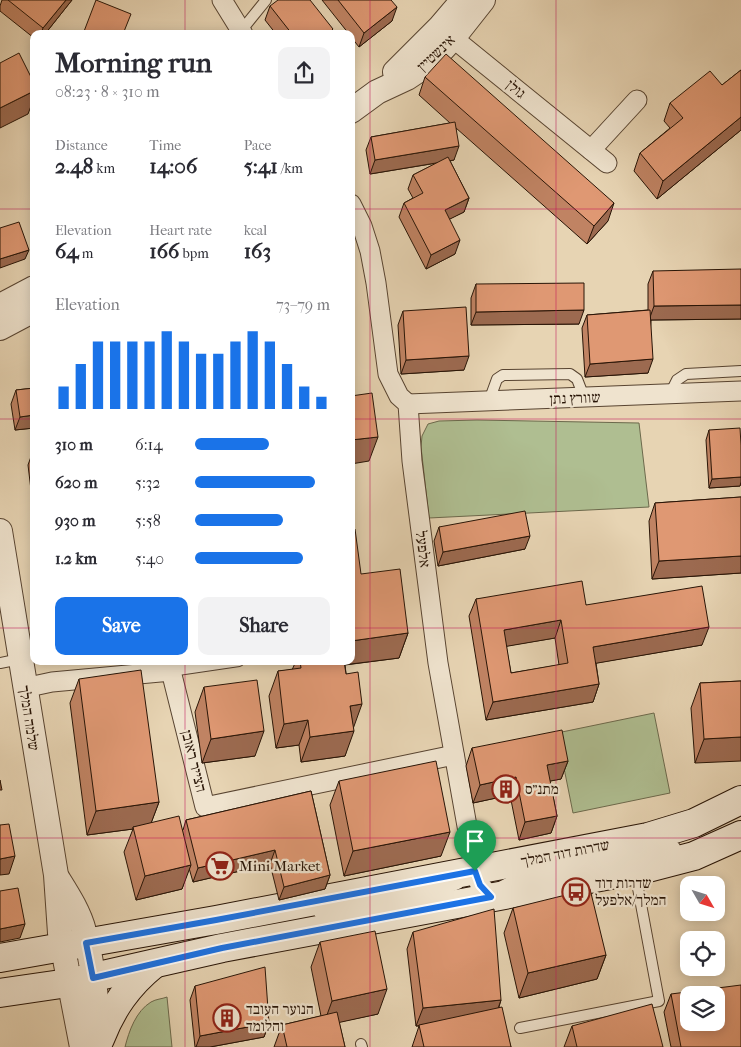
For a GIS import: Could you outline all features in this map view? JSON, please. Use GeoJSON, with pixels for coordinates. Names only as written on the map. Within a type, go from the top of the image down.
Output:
{"type":"FeatureCollection","features":[{"type":"Feature","properties":{"kind":"main road","name":"שדרות דוד המלך"},"geometry":{"type":"LineString","coordinates":[[0,958],[216,920],[648,837],[694,823],[741,800]]}},
{"type":"Feature","properties":{"kind":"main road","name":"שדרות דוד המלך"},"geometry":{"type":"LineString","coordinates":[[0,993],[81,980],[232,946],[635,870],[694,856],[741,834]]}},
{"type":"Feature","properties":{"kind":"main road"},"geometry":{"type":"LineString","coordinates":[[94,1044],[122,996],[155,963]]}},
{"type":"Feature","properties":{"kind":"street"},"geometry":{"type":"LineString","coordinates":[[222,0],[241,30]]}},
{"type":"Feature","properties":{"kind":"street","name":"אינשטיין"},"geometry":{"type":"LineString","coordinates":[[355,108],[377,92],[407,78],[431,62],[464,0]]}},
{"type":"Feature","properties":{"kind":"street","name":"אינשטיין"},"geometry":{"type":"LineString","coordinates":[[447,33],[484,0]]}},
{"type":"Feature","properties":{"kind":"street","name":"גולן"},"geometry":{"type":"LineString","coordinates":[[447,33],[607,163]]}},
{"type":"Feature","properties":{"kind":"street"},"geometry":{"type":"LineString","coordinates":[[591,150],[637,100]]}},
{"type":"Feature","properties":{"kind":"street"},"geometry":{"type":"LineString","coordinates":[[355,212],[362,226],[370,251],[388,374],[399,396],[408,404]]}},
{"type":"Feature","properties":{"kind":"street"},"geometry":{"type":"LineString","coordinates":[[0,306],[30,290]]}},
{"type":"Feature","properties":{"kind":"street"},"geometry":{"type":"LineString","coordinates":[[0,328],[30,312]]}},
{"type":"Feature","properties":{"kind":"street","name":"שוורץ נתן"},"geometry":{"type":"LineString","coordinates":[[408,404],[741,391]]}},
{"type":"Feature","properties":{"kind":"street","name":"אלפעל"},"geometry":{"type":"LineString","coordinates":[[408,404],[412,462],[438,663],[475,871],[480,885],[491,897]]}},
{"type":"Feature","properties":{"kind":"street","name":"שלמה המלך"},"geometry":{"type":"LineString","coordinates":[[0,531],[10,661],[24,688],[56,875],[58,920],[74,945],[94,1044]]}},
{"type":"Feature","properties":{"kind":"street"},"geometry":{"type":"LineString","coordinates":[[24,688],[52,682],[170,666]]}},
{"type":"Feature","properties":{"kind":"street","name":"הצייר ראובן"},"geometry":{"type":"LineString","coordinates":[[170,666],[205,806],[454,755]]}},
{"type":"Feature","properties":{"kind":"lane"},"geometry":{"type":"LineString","coordinates":[[244,30],[266,0]]}},
{"type":"Feature","properties":{"kind":"lane"},"geometry":{"type":"LineString","coordinates":[[670,394],[677,380],[686,374],[741,371]]}},
{"type":"Feature","properties":{"kind":"lane"},"geometry":{"type":"LineString","coordinates":[[489,401],[497,379],[503,375],[570,374],[577,379],[584,397]]}},
{"type":"Feature","properties":{"kind":"lane"},"geometry":{"type":"LineString","coordinates":[[170,666],[184,665]]}},
{"type":"Feature","properties":{"kind":"lane"},"geometry":{"type":"LineString","coordinates":[[698,843],[741,834]]}},
{"type":"Feature","properties":{"kind":"lane"},"geometry":{"type":"LineString","coordinates":[[491,897],[503,886],[519,877],[682,846]]}},
{"type":"Feature","properties":{"kind":"lane"},"geometry":{"type":"LineString","coordinates":[[520,1028],[659,1000],[635,870]]}},
{"type":"Feature","properties":{"kind":"lane"},"geometry":{"type":"LineString","coordinates":[[216,920],[304,915],[351,909],[439,892],[457,885],[475,871]]}},
{"type":"Feature","properties":{"kind":"green space"},"geometry":{"type":"Polygon","coordinates":[[[439,421],[639,423],[649,507],[429,518],[421,447],[422,436],[428,424],[439,421]]]}},
{"type":"Feature","properties":{"kind":"green space"},"geometry":{"type":"Polygon","coordinates":[[[654,713],[670,793],[573,813],[557,733],[654,713]]]}},
{"type":"Feature","properties":{"kind":"green space"},"geometry":{"type":"Polygon","coordinates":[[[167,997],[172,1047],[125,1047],[131,1028],[141,1011],[151,1002],[167,997]]]}},
{"type":"Feature","properties":{"kind":"building"},"geometry":{"type":"Polygon","coordinates":[[[8,0],[66,0],[43,28],[8,0]]]}},
{"type":"Feature","properties":{"kind":"building"},"geometry":{"type":"Polygon","coordinates":[[[96,0],[131,14],[125,30],[85,30],[96,0]]]}},
{"type":"Feature","properties":{"kind":"building"},"geometry":{"type":"Polygon","coordinates":[[[278,0],[310,0],[333,29],[289,30],[270,6],[278,0]]]}},
{"type":"Feature","properties":{"kind":"building"},"geometry":{"type":"Polygon","coordinates":[[[338,0],[391,0],[397,7],[364,33],[338,0]]]}},
{"type":"Feature","properties":{"kind":"building"},"geometry":{"type":"Polygon","coordinates":[[[19,53],[30,75],[30,93],[0,108],[0,63],[19,53]]]}},
{"type":"Feature","properties":{"kind":"building"},"geometry":{"type":"Polygon","coordinates":[[[446,54],[614,203],[594,226],[425,77],[446,54]]]}},
{"type":"Feature","properties":{"kind":"building"},"geometry":{"type":"Polygon","coordinates":[[[741,70],[741,117],[663,181],[640,153],[683,118],[670,103],[710,71],[722,85],[741,70]]]}},
{"type":"Feature","properties":{"kind":"building"},"geometry":{"type":"Polygon","coordinates":[[[455,122],[459,146],[375,160],[371,137],[455,122]]]}},
{"type":"Feature","properties":{"kind":"building"},"geometry":{"type":"Polygon","coordinates":[[[448,157],[469,198],[445,210],[460,240],[431,255],[404,203],[423,193],[413,175],[448,157]]]}},
{"type":"Feature","properties":{"kind":"building"},"geometry":{"type":"Polygon","coordinates":[[[19,222],[29,250],[0,259],[0,228],[19,222]]]}},
{"type":"Feature","properties":{"kind":"building"},"geometry":{"type":"Polygon","coordinates":[[[741,269],[741,305],[654,306],[653,271],[741,269]]]}},
{"type":"Feature","properties":{"kind":"building"},"geometry":{"type":"Polygon","coordinates":[[[584,283],[584,310],[476,312],[476,284],[584,283]]]}},
{"type":"Feature","properties":{"kind":"building"},"geometry":{"type":"Polygon","coordinates":[[[466,307],[469,356],[406,360],[403,311],[466,307]]]}},
{"type":"Feature","properties":{"kind":"building"},"geometry":{"type":"Polygon","coordinates":[[[650,310],[653,359],[590,364],[587,315],[650,310]]]}},
{"type":"Feature","properties":{"kind":"building"},"geometry":{"type":"Polygon","coordinates":[[[30,388],[30,416],[20,417],[16,390],[30,388]]]}},
{"type":"Feature","properties":{"kind":"building"},"geometry":{"type":"Polygon","coordinates":[[[372,393],[378,437],[355,440],[355,395],[372,393]]]}},
{"type":"Feature","properties":{"kind":"building"},"geometry":{"type":"Polygon","coordinates":[[[740,428],[741,477],[712,479],[709,430],[740,428]]]}},
{"type":"Feature","properties":{"kind":"building"},"geometry":{"type":"Polygon","coordinates":[[[741,497],[741,556],[659,561],[655,503],[741,497]]]}},
{"type":"Feature","properties":{"kind":"building"},"geometry":{"type":"Polygon","coordinates":[[[525,511],[530,536],[443,552],[439,527],[525,511]]]}},
{"type":"Feature","properties":{"kind":"building"},"geometry":{"type":"Polygon","coordinates":[[[355,529],[361,574],[400,569],[408,633],[355,640],[355,529]]]}},
{"type":"Feature","properties":{"kind":"building"},"geometry":{"type":"Polygon","coordinates":[[[582,581],[586,605],[702,586],[709,627],[593,647],[599,684],[493,702],[476,599],[582,581]],[[561,620],[504,630],[511,673],[568,663],[561,620]]]}},
{"type":"Feature","properties":{"kind":"building"},"geometry":{"type":"Polygon","coordinates":[[[301,665],[345,665],[346,674],[358,672],[362,704],[350,706],[354,731],[310,737],[308,720],[284,724],[278,671],[301,668],[301,665]]]}},
{"type":"Feature","properties":{"kind":"building"},"geometry":{"type":"Polygon","coordinates":[[[141,670],[159,802],[96,811],[79,679],[141,670]]]}},
{"type":"Feature","properties":{"kind":"building"},"geometry":{"type":"Polygon","coordinates":[[[257,680],[264,731],[211,739],[204,687],[257,680]]]}},
{"type":"Feature","properties":{"kind":"building"},"geometry":{"type":"Polygon","coordinates":[[[741,681],[741,737],[704,739],[700,683],[741,681]]]}},
{"type":"Feature","properties":{"kind":"building"},"geometry":{"type":"Polygon","coordinates":[[[562,730],[568,761],[547,765],[557,816],[525,822],[516,777],[480,785],[472,748],[562,730]]]}},
{"type":"Feature","properties":{"kind":"building"},"geometry":{"type":"Polygon","coordinates":[[[436,761],[450,832],[353,851],[339,781],[436,761]]]}},
{"type":"Feature","properties":{"kind":"building"},"geometry":{"type":"Polygon","coordinates":[[[311,791],[330,875],[284,887],[275,850],[198,868],[186,820],[311,791]]]}},
{"type":"Feature","properties":{"kind":"building"},"geometry":{"type":"Polygon","coordinates":[[[179,816],[191,865],[145,876],[133,827],[179,816]]]}},
{"type":"Feature","properties":{"kind":"building"},"geometry":{"type":"Polygon","coordinates":[[[9,824],[15,856],[0,859],[0,825],[9,824]]]}},
{"type":"Feature","properties":{"kind":"building"},"geometry":{"type":"Polygon","coordinates":[[[18,888],[25,924],[0,929],[0,891],[18,888]]]}},
{"type":"Feature","properties":{"kind":"building"},"geometry":{"type":"Polygon","coordinates":[[[590,889],[606,955],[528,973],[513,908],[590,889]]]}},
{"type":"Feature","properties":{"kind":"building"},"geometry":{"type":"Polygon","coordinates":[[[494,909],[501,1000],[423,1008],[413,932],[494,909]]]}},
{"type":"Feature","properties":{"kind":"building"},"geometry":{"type":"Polygon","coordinates":[[[375,931],[387,989],[332,1001],[320,942],[375,931]]]}},
{"type":"Feature","properties":{"kind":"building","name":"הנוער העובד והלומד"},"geometry":{"type":"Polygon","coordinates":[[[265,967],[269,1023],[200,1036],[195,986],[265,967]]]}},
{"type":"Feature","properties":{"kind":"building"},"geometry":{"type":"Polygon","coordinates":[[[741,985],[741,1047],[681,1047],[671,994],[680,993],[680,1031],[725,1031],[725,987],[741,985]]]}},
{"type":"Feature","properties":{"kind":"building"},"geometry":{"type":"Polygon","coordinates":[[[652,1004],[663,1047],[577,1047],[572,1026],[652,1004]]]}},
{"type":"Feature","properties":{"kind":"building"},"geometry":{"type":"Polygon","coordinates":[[[502,1007],[511,1047],[424,1047],[419,1025],[502,1007]]]}},
{"type":"Feature","properties":{"kind":"building"},"geometry":{"type":"Polygon","coordinates":[[[337,1012],[345,1047],[287,1047],[282,1025],[337,1012]]]}},
{"type":"Feature","properties":{"kind":"place","name":"מתנ״ס"},"geometry":{"type":"Point","coordinates":[506,789]}},
{"type":"Feature","properties":{"kind":"place","name":"Mini Market"},"geometry":{"type":"Point","coordinates":[220,866]}},
{"type":"Feature","properties":{"kind":"place","name":"שדרות דוד המלך/אלפעל"},"geometry":{"type":"Point","coordinates":[576,892]}},
{"type":"Feature","properties":{"kind":"place","name":"הנוער העובד והלומד"},"geometry":{"type":"Point","coordinates":[227,1018]}},
{"type":"Feature","properties":{"kind":"route"},"geometry":{"type":"LineString","coordinates":[[475,871],[480,885],[491,897],[222,948],[93,978],[86,943],[475,871]]}}]}
